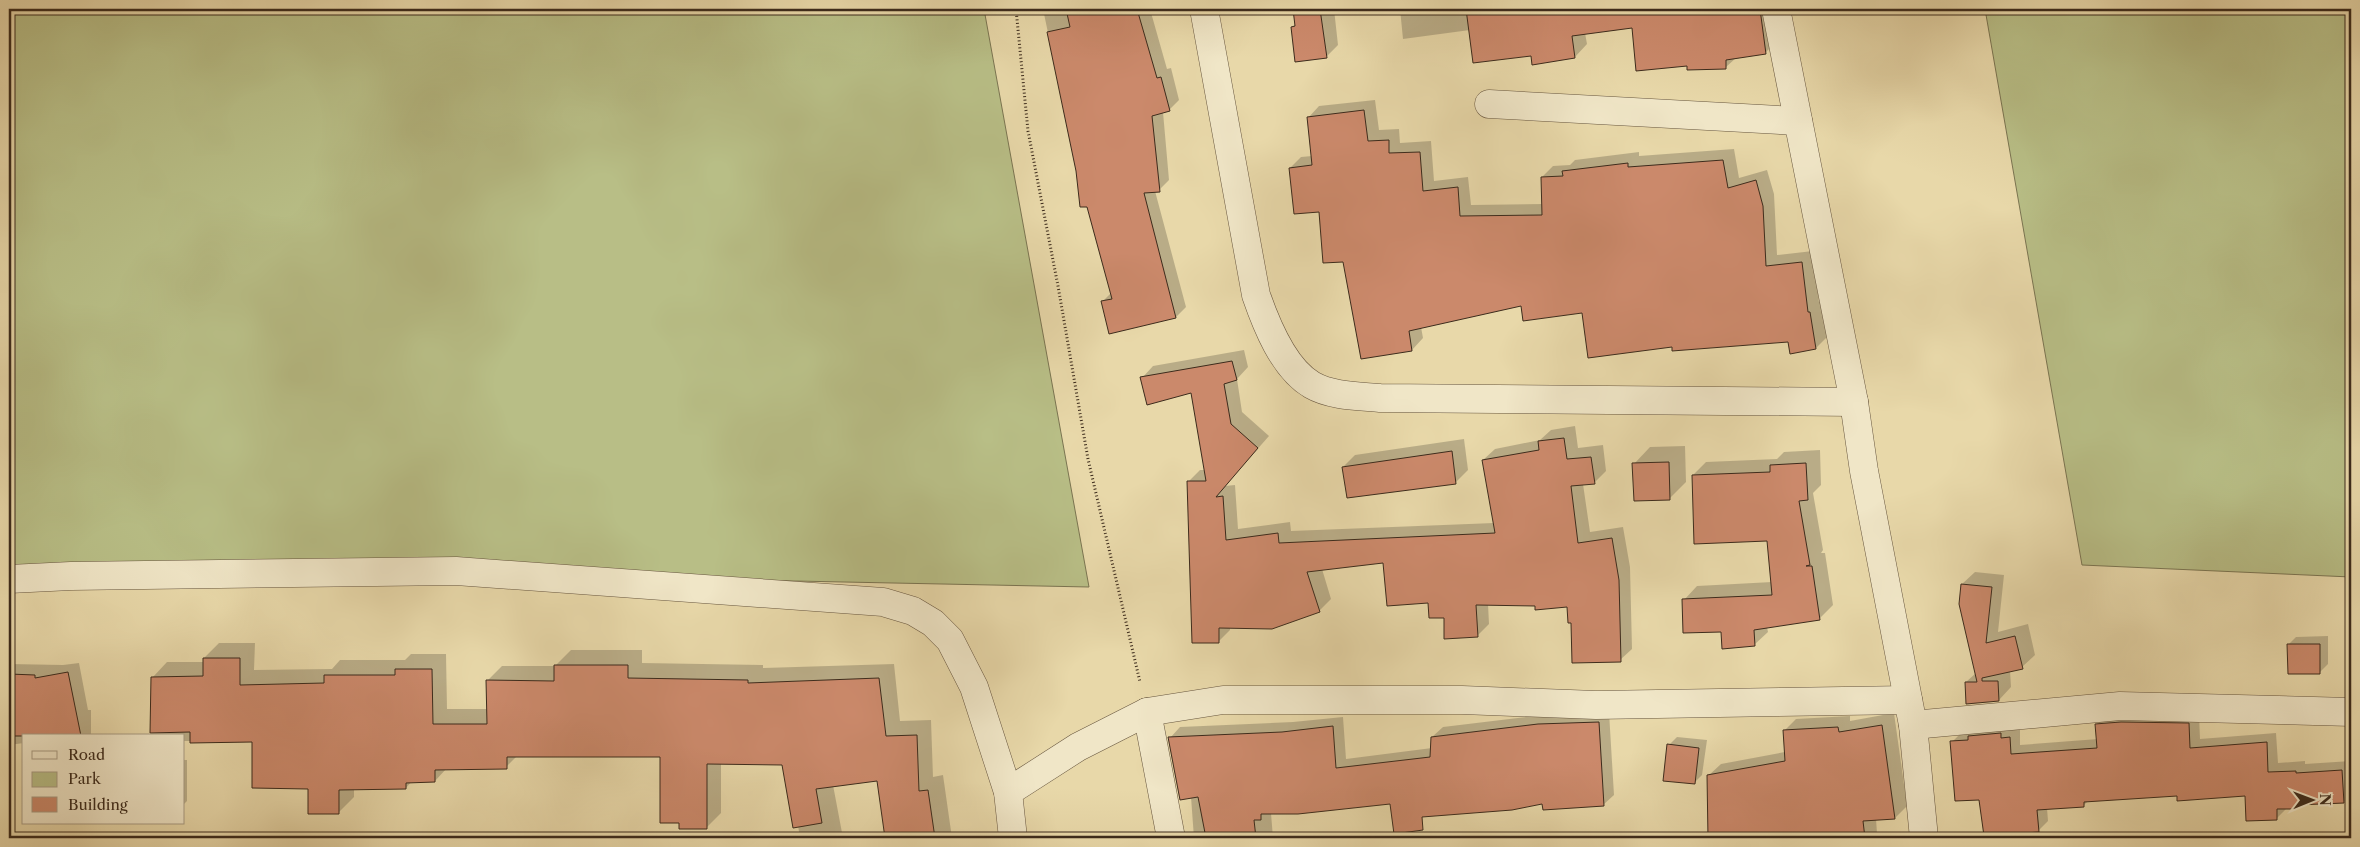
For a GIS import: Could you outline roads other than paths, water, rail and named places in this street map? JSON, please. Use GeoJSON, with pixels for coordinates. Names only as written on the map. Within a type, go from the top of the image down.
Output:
{"type":"FeatureCollection","features":[{"type":"Feature","properties":{"kind":"street"},"geometry":{"type":"LineString","coordinates":[[1204,9],[1256,295],[1268,329],[1281,352],[1311,385],[1335,393],[1380,398],[1854,402]]}},
{"type":"Feature","properties":{"kind":"street"},"geometry":{"type":"LineString","coordinates":[[1776,9],[1854,402],[1864,471],[1910,712],[1924,838]]}},
{"type":"Feature","properties":{"kind":"street"},"geometry":{"type":"LineString","coordinates":[[1489,104],[1798,121]]}},
{"type":"Feature","properties":{"kind":"street"},"geometry":{"type":"LineString","coordinates":[[9,579],[90,576],[456,571],[883,602],[913,611],[933,623],[950,640],[974,687],[1008,792],[1013,838]]}},
{"type":"Feature","properties":{"kind":"street"},"geometry":{"type":"LineString","coordinates":[[1008,792],[1078,747],[1147,712],[1223,700],[1462,700],[1910,712],[2120,706],[2268,712],[2351,712]]}},
{"type":"Feature","properties":{"kind":"street"},"geometry":{"type":"LineString","coordinates":[[1147,712],[1171,838]]}}]}
